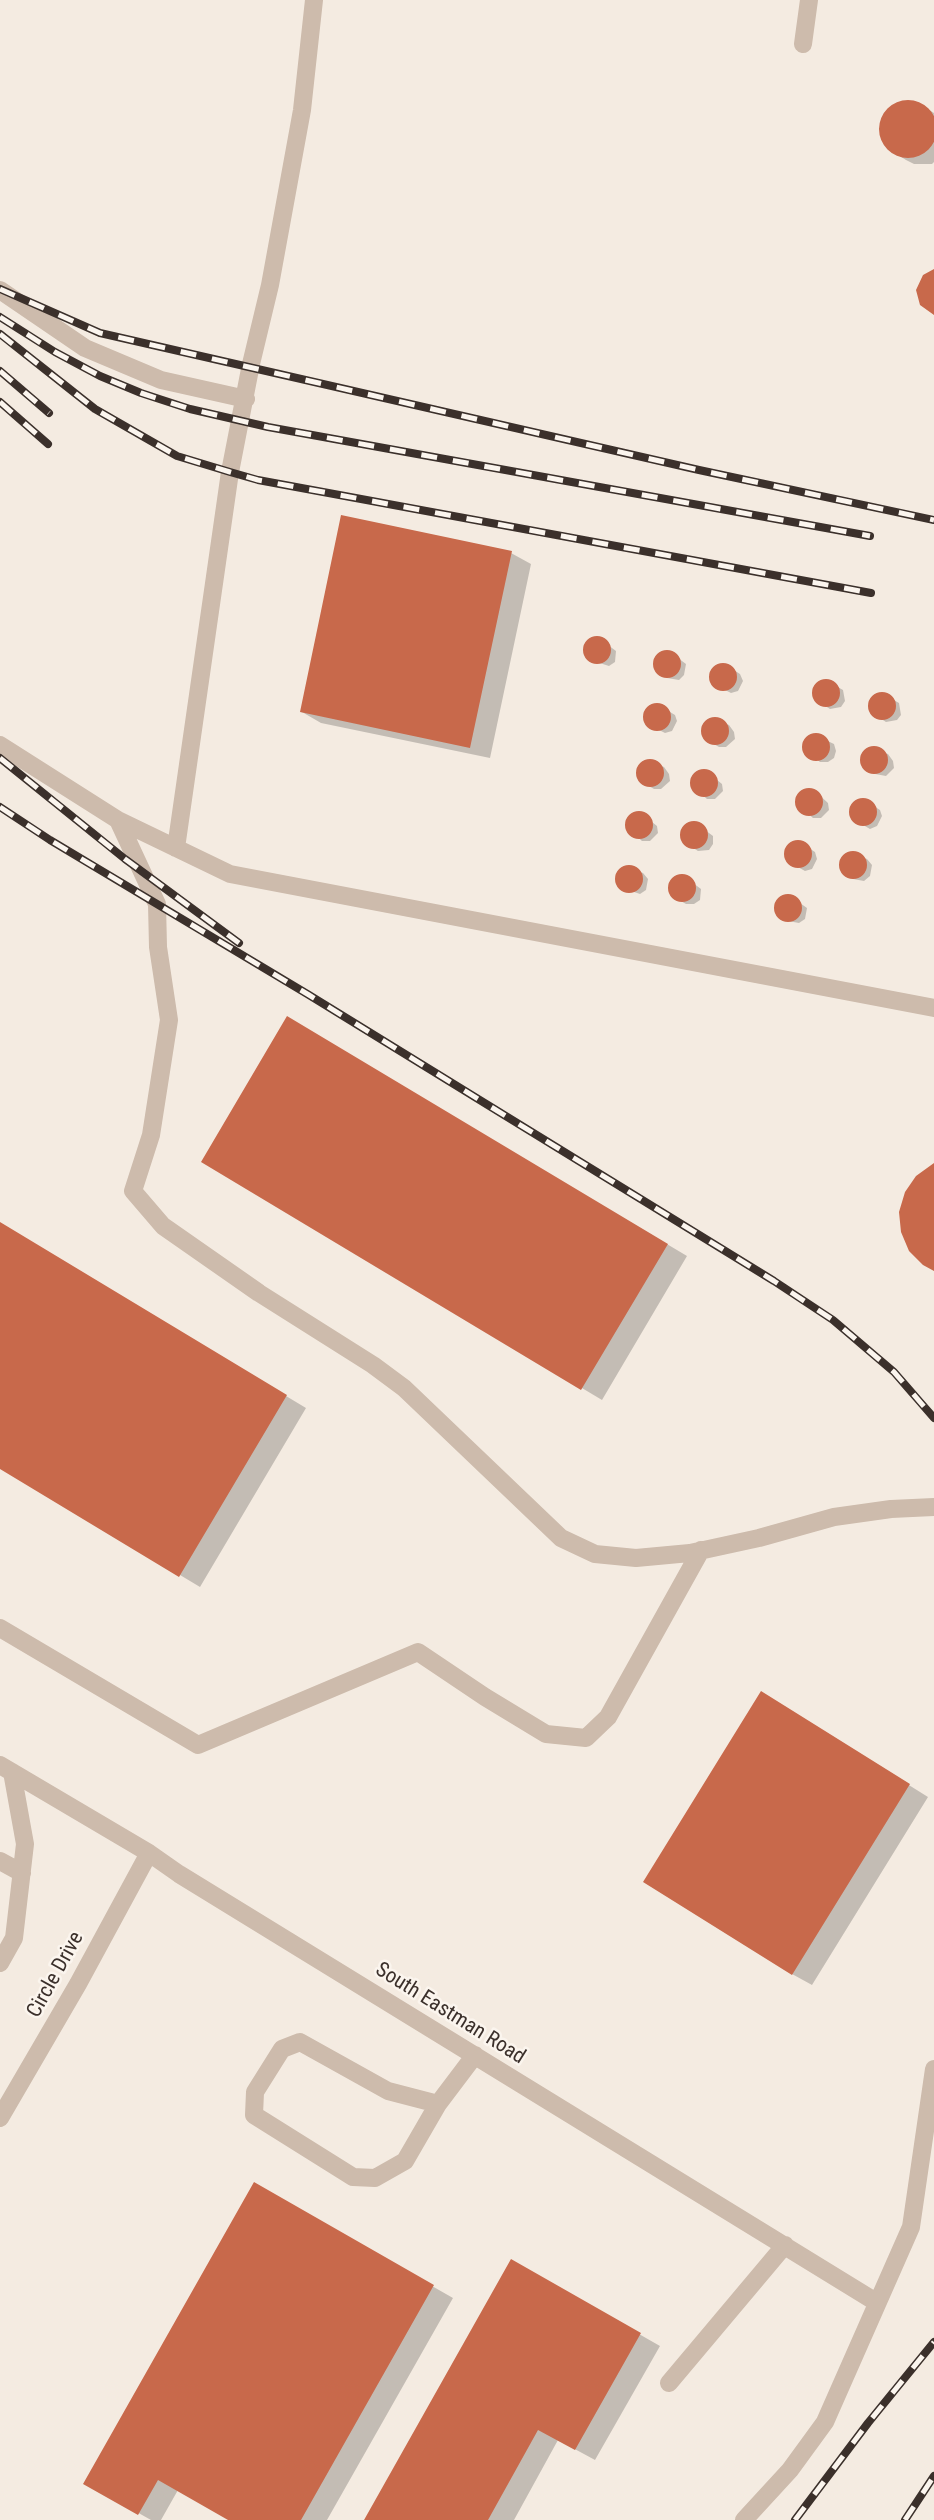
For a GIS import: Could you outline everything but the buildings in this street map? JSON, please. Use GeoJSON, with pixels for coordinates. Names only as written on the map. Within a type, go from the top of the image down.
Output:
{"type":"FeatureCollection","features":[{"type":"Feature","properties":{"kind":"lane"},"geometry":{"type":"LineString","coordinates":[[176,848],[230,472],[270,285],[302,110],[314,0]]}},
{"type":"Feature","properties":{"kind":"lane"},"geometry":{"type":"LineString","coordinates":[[803,44],[809,0]]}},
{"type":"Feature","properties":{"kind":"lane"},"geometry":{"type":"LineString","coordinates":[[0,290],[85,348],[160,380],[246,399]]}},
{"type":"Feature","properties":{"kind":"lane"},"geometry":{"type":"LineString","coordinates":[[0,746],[118,820],[230,874],[934,1008]]}},
{"type":"Feature","properties":{"kind":"lane"},"geometry":{"type":"LineString","coordinates":[[118,820],[156,904],[158,947],[169,1020],[151,1135],[133,1191],[163,1226],[404,1388],[561,1538],[595,1554],[636,1558],[701,1550],[759,1538],[835,1517],[891,1508],[934,1507]]}},
{"type":"Feature","properties":{"kind":"lane"},"geometry":{"type":"LineString","coordinates":[[0,1628],[198,1745],[418,1652],[546,1734],[586,1738],[608,1717],[701,1550]]}},
{"type":"Feature","properties":{"kind":"lane"},"geometry":{"type":"LineString","coordinates":[[0,1963],[15,1938],[25,1844],[6,1769]]}},
{"type":"Feature","properties":{"kind":"lane","name":"South Eastman Road"},"geometry":{"type":"LineString","coordinates":[[6,1769],[149,1853],[179,1874],[876,2302]]}},
{"type":"Feature","properties":{"kind":"lane","name":"Circle Drive"},"geometry":{"type":"LineString","coordinates":[[0,2118],[78,1984],[149,1853]]}},
{"type":"Feature","properties":{"kind":"lane"},"geometry":{"type":"LineString","coordinates":[[0,1861],[22,1873]]}},
{"type":"Feature","properties":{"kind":"lane"},"geometry":{"type":"LineString","coordinates":[[438,2104],[388,2091],[300,2042],[282,2049],[255,2092],[254,2115],[353,2178],[375,2178],[405,2161],[438,2104],[475,2055]]}},
{"type":"Feature","properties":{"kind":"lane"},"geometry":{"type":"LineString","coordinates":[[744,2520],[790,2470],[824,2422],[911,2227],[934,2069]]}},
{"type":"Feature","properties":{"kind":"lane"},"geometry":{"type":"LineString","coordinates":[[668,2383],[785,2245]]}},
{"type":"Feature","properties":{"kind":"railway"},"geometry":{"type":"LineString","coordinates":[[0,289],[100,333],[699,470],[934,520]]}},
{"type":"Feature","properties":{"kind":"railway"},"geometry":{"type":"LineString","coordinates":[[0,317],[55,352],[100,376],[190,409],[268,427],[870,536]]}},
{"type":"Feature","properties":{"kind":"railway"},"geometry":{"type":"LineString","coordinates":[[0,334],[95,409],[177,456],[230,472],[258,480],[871,593]]}},
{"type":"Feature","properties":{"kind":"railway"},"geometry":{"type":"LineString","coordinates":[[0,371],[49,413]]}},
{"type":"Feature","properties":{"kind":"railway"},"geometry":{"type":"LineString","coordinates":[[0,402],[48,444]]}},
{"type":"Feature","properties":{"kind":"railway"},"geometry":{"type":"LineString","coordinates":[[0,758],[125,859],[239,943]]}},
{"type":"Feature","properties":{"kind":"railway"},"geometry":{"type":"LineString","coordinates":[[0,807],[774,1281],[833,1320],[894,1372],[934,1418]]}},
{"type":"Feature","properties":{"kind":"railway"},"geometry":{"type":"LineString","coordinates":[[795,2520],[868,2423],[934,2342]]}},
{"type":"Feature","properties":{"kind":"railway"},"geometry":{"type":"LineString","coordinates":[[905,2520],[934,2476]]}}]}
